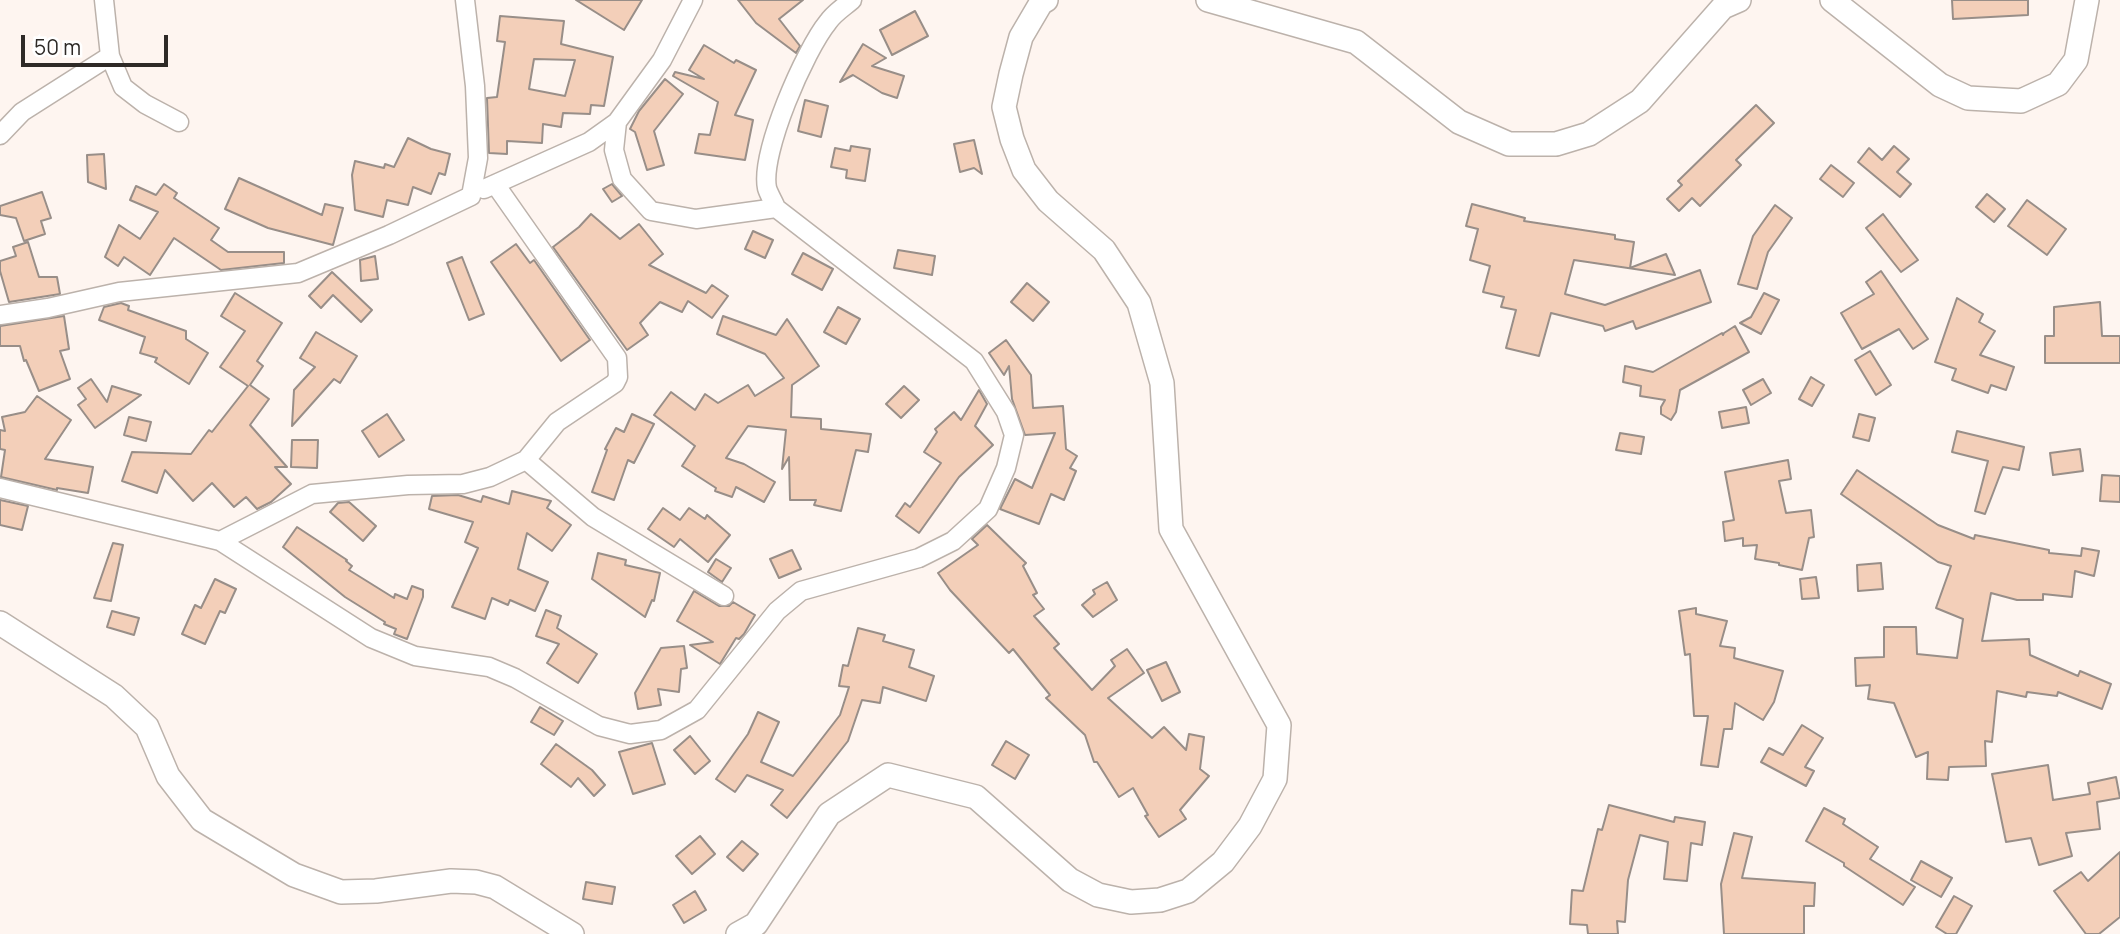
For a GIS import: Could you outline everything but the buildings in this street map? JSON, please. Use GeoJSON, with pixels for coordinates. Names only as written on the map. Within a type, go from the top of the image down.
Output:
{"type":"FeatureCollection","features":[{"type":"Feature","properties":{"kind":"street"},"geometry":{"type":"LineString","coordinates":[[104,0],[110,56],[123,87],[145,104],[179,122]]}},
{"type":"Feature","properties":{"kind":"street"},"geometry":{"type":"LineString","coordinates":[[465,0],[475,86],[478,158],[471,196]]}},
{"type":"Feature","properties":{"kind":"street"},"geometry":{"type":"LineString","coordinates":[[0,315],[48,308],[119,292],[298,273],[389,235],[589,142],[617,122],[662,60],[694,0]]}},
{"type":"Feature","properties":{"kind":"street"},"geometry":{"type":"LineString","coordinates":[[0,488],[220,541],[371,638],[415,656],[489,667],[515,678],[599,726],[630,734],[661,730],[697,710],[777,611],[801,591],[919,558],[953,541],[988,509],[1006,468],[1014,435],[1006,412],[974,361],[776,208],[767,189],[768,163],[781,119],[814,42],[829,19],[852,0]]}},
{"type":"Feature","properties":{"kind":"street"},"geometry":{"type":"LineString","coordinates":[[738,934],[756,924],[829,814],[888,775],[976,797],[1070,880],[1098,895],[1131,902],[1160,900],[1188,891],[1223,862],[1250,826],[1275,779],[1279,725],[1171,529],[1162,383],[1139,303],[1104,250],[1048,201],[1024,170],[1012,139],[1004,107],[1011,74],[1021,37],[1041,3],[1046,0]]}},
{"type":"Feature","properties":{"kind":"street"},"geometry":{"type":"LineString","coordinates":[[1208,0],[1356,42],[1458,122],[1509,144],[1556,144],[1589,134],[1640,101],[1724,7],[1739,0]]}},
{"type":"Feature","properties":{"kind":"street"},"geometry":{"type":"LineString","coordinates":[[1832,0],[1940,85],[1968,98],[2021,101],[2058,85],[2076,60],[2087,0]]}},
{"type":"Feature","properties":{"kind":"street"},"geometry":{"type":"LineString","coordinates":[[0,135],[22,112],[110,56]]}},
{"type":"Feature","properties":{"kind":"street"},"geometry":{"type":"LineString","coordinates":[[617,122],[614,150],[622,179],[651,211],[696,219],[776,208]]}},
{"type":"Feature","properties":{"kind":"street"},"geometry":{"type":"LineString","coordinates":[[220,541],[312,494],[408,485],[463,484],[490,477],[526,460],[557,422],[615,383],[617,358],[495,184]]}},
{"type":"Feature","properties":{"kind":"street"},"geometry":{"type":"LineString","coordinates":[[526,460],[593,517],[724,596]]}},
{"type":"Feature","properties":{"kind":"street"},"geometry":{"type":"LineString","coordinates":[[0,623],[114,696],[146,727],[168,776],[202,820],[294,875],[341,892],[376,891],[451,881],[476,882],[495,887],[572,934]]}}]}
